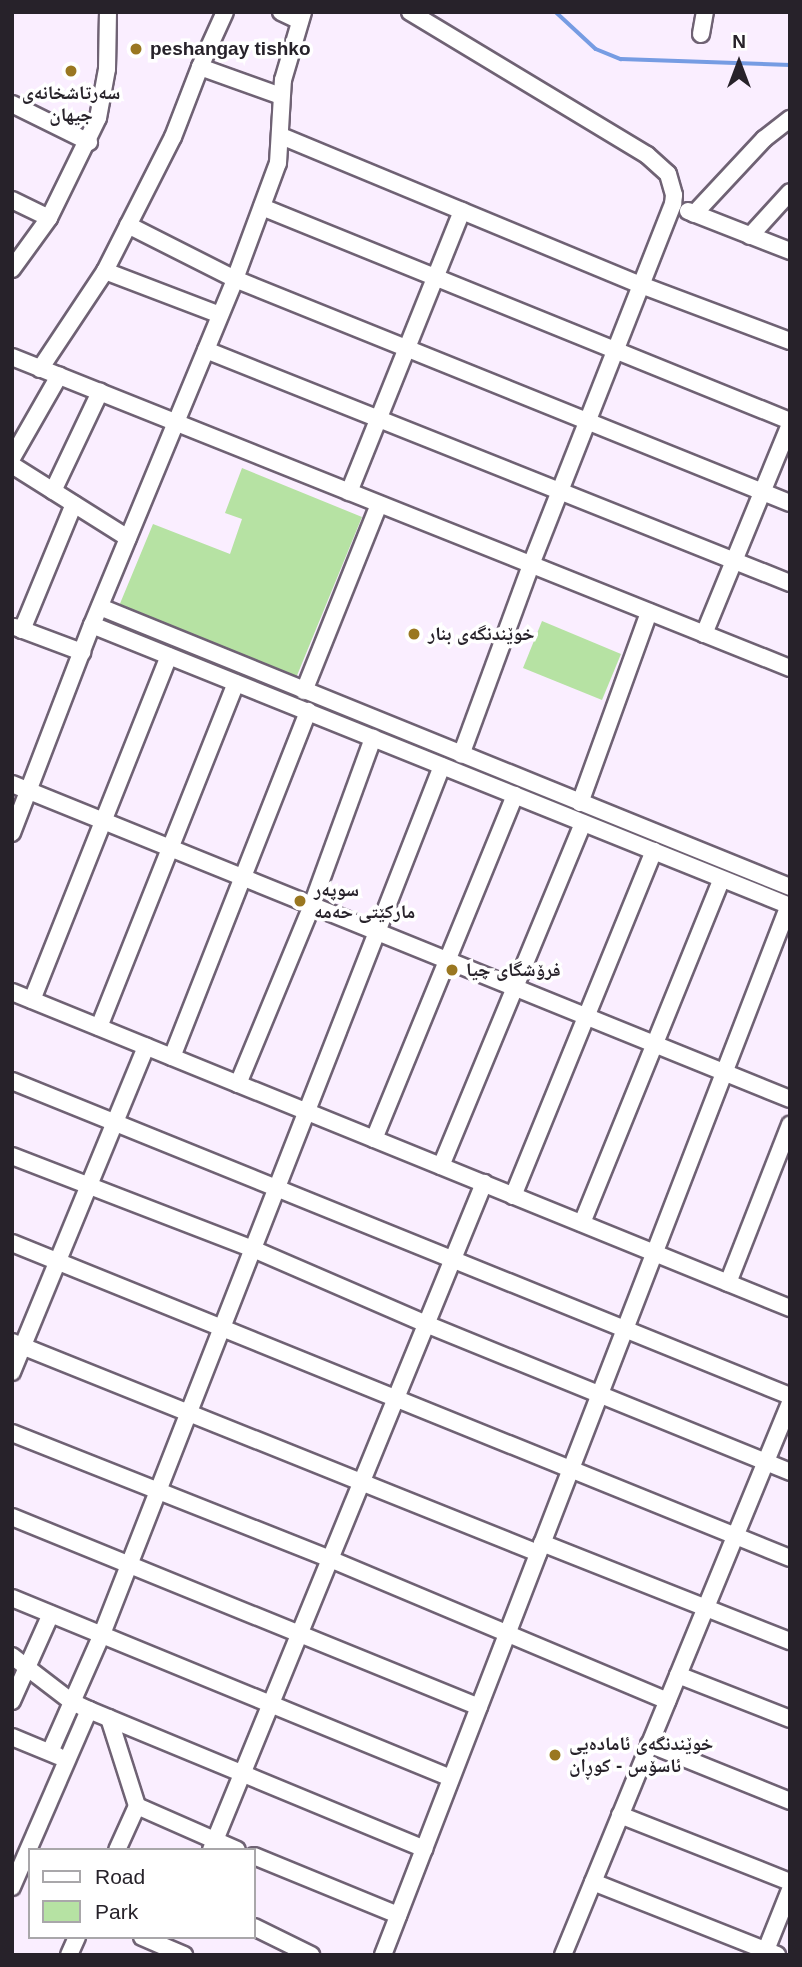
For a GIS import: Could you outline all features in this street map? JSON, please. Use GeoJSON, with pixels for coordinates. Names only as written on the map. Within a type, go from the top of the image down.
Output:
{"type":"FeatureCollection","features":[{"type":"Feature","properties":{"kind":"street"},"geometry":{"type":"LineString","coordinates":[[13,268],[49,218],[89,142],[104,93],[108,12]]}},
{"type":"Feature","properties":{"kind":"street"},"geometry":{"type":"LineString","coordinates":[[40,369],[105,271],[173,137],[225,12]]}},
{"type":"Feature","properties":{"kind":"street"},"geometry":{"type":"LineString","coordinates":[[12,833],[92,625],[235,279],[278,163],[282,96],[301,16],[281,12]]}},
{"type":"Feature","properties":{"kind":"street"},"geometry":{"type":"LineString","coordinates":[[410,12],[647,155],[668,174],[673,204],[562,492],[531,565],[461,755]]}},
{"type":"Feature","properties":{"kind":"street"},"geometry":{"type":"LineString","coordinates":[[701,34],[705,12]]}},
{"type":"Feature","properties":{"kind":"street"},"geometry":{"type":"LineString","coordinates":[[200,67],[282,96]]}},
{"type":"Feature","properties":{"kind":"street"},"geometry":{"type":"LineString","coordinates":[[12,104],[89,142]]}},
{"type":"Feature","properties":{"kind":"street"},"geometry":{"type":"LineString","coordinates":[[694,214],[764,139],[790,118]]}},
{"type":"Feature","properties":{"kind":"street"},"geometry":{"type":"LineString","coordinates":[[281,136],[641,285],[790,341]]}},
{"type":"Feature","properties":{"kind":"street"},"geometry":{"type":"LineString","coordinates":[[750,236],[790,192]]}},
{"type":"Feature","properties":{"kind":"street"},"geometry":{"type":"LineString","coordinates":[[12,200],[49,218]]}},
{"type":"Feature","properties":{"kind":"street"},"geometry":{"type":"LineString","coordinates":[[673,204],[790,251]]}},
{"type":"Feature","properties":{"kind":"street"},"geometry":{"type":"LineString","coordinates":[[262,207],[790,422],[704,634]]}},
{"type":"Feature","properties":{"kind":"street"},"geometry":{"type":"LineString","coordinates":[[349,492],[462,211]]}},
{"type":"Feature","properties":{"kind":"street"},"geometry":{"type":"LineString","coordinates":[[128,225],[235,279],[790,503]]}},
{"type":"Feature","properties":{"kind":"street"},"geometry":{"type":"LineString","coordinates":[[105,271],[220,315]]}},
{"type":"Feature","properties":{"kind":"street"},"geometry":{"type":"LineString","coordinates":[[206,350],[790,583]]}},
{"type":"Feature","properties":{"kind":"street"},"geometry":{"type":"LineString","coordinates":[[12,358],[790,668]]}},
{"type":"Feature","properties":{"kind":"street"},"geometry":{"type":"LineString","coordinates":[[12,458],[59,376]]}},
{"type":"Feature","properties":{"kind":"street"},"geometry":{"type":"LineString","coordinates":[[53,491],[100,393]]}},
{"type":"Feature","properties":{"kind":"street"},"geometry":{"type":"LineString","coordinates":[[12,465],[128,538]]}},
{"type":"Feature","properties":{"kind":"street"},"geometry":{"type":"LineString","coordinates":[[74,503],[15,630],[82,652]]}},
{"type":"Feature","properties":{"kind":"street"},"geometry":{"type":"LineString","coordinates":[[304,691],[379,504]]}},
{"type":"Feature","properties":{"kind":"street"},"geometry":{"type":"LineString","coordinates":[[100,607],[790,887]]}},
{"type":"Feature","properties":{"kind":"street"},"geometry":{"type":"LineString","coordinates":[[580,803],[649,612]]}},
{"type":"Feature","properties":{"kind":"street"},"geometry":{"type":"LineString","coordinates":[[92,625],[789,906],[383,1955]]}},
{"type":"Feature","properties":{"kind":"street"},"geometry":{"type":"LineString","coordinates":[[32,1000],[169,656]]}},
{"type":"Feature","properties":{"kind":"street"},"geometry":{"type":"LineString","coordinates":[[99,1027],[236,683]]}},
{"type":"Feature","properties":{"kind":"street"},"geometry":{"type":"LineString","coordinates":[[172,1057],[308,711]]}},
{"type":"Feature","properties":{"kind":"street"},"geometry":{"type":"LineString","coordinates":[[238,1084],[312,905],[373,738]]}},
{"type":"Feature","properties":{"kind":"street"},"geometry":{"type":"LineString","coordinates":[[50,1752],[102,1634],[442,766]]}},
{"type":"Feature","properties":{"kind":"street"},"geometry":{"type":"LineString","coordinates":[[12,784],[790,1099]]}},
{"type":"Feature","properties":{"kind":"street"},"geometry":{"type":"LineString","coordinates":[[374,1139],[515,795]]}},
{"type":"Feature","properties":{"kind":"street"},"geometry":{"type":"LineString","coordinates":[[441,1166],[583,822]]}},
{"type":"Feature","properties":{"kind":"street"},"geometry":{"type":"LineString","coordinates":[[513,1196],[654,851]]}},
{"type":"Feature","properties":{"kind":"street"},"geometry":{"type":"LineString","coordinates":[[756,892],[762,876]]}},
{"type":"Feature","properties":{"kind":"street"},"geometry":{"type":"LineString","coordinates":[[582,1223],[722,879]]}},
{"type":"Feature","properties":{"kind":"street"},"geometry":{"type":"LineString","coordinates":[[12,992],[790,1308]]}},
{"type":"Feature","properties":{"kind":"street"},"geometry":{"type":"LineString","coordinates":[[12,1372],[18,1345],[58,1261],[146,1046]]}},
{"type":"Feature","properties":{"kind":"street"},"geometry":{"type":"LineString","coordinates":[[12,1081],[790,1396]]}},
{"type":"Feature","properties":{"kind":"street"},"geometry":{"type":"LineString","coordinates":[[728,1283],[790,1125]]}},
{"type":"Feature","properties":{"kind":"street"},"geometry":{"type":"LineString","coordinates":[[12,1156],[253,1249],[599,1396],[790,1472]]}},
{"type":"Feature","properties":{"kind":"street"},"geometry":{"type":"LineString","coordinates":[[136,1806],[213,1845],[484,1183]]}},
{"type":"Feature","properties":{"kind":"street"},"geometry":{"type":"LineString","coordinates":[[12,1242],[570,1471],[790,1558]]}},
{"type":"Feature","properties":{"kind":"street"},"geometry":{"type":"LineString","coordinates":[[18,1345],[361,1482],[790,1641]]}},
{"type":"Feature","properties":{"kind":"street"},"geometry":{"type":"LineString","coordinates":[[567,1954],[620,1815],[790,1403]]}},
{"type":"Feature","properties":{"kind":"street"},"geometry":{"type":"LineString","coordinates":[[12,1433],[330,1559],[667,1701]]}},
{"type":"Feature","properties":{"kind":"street"},"geometry":{"type":"LineString","coordinates":[[12,1517],[479,1707]]}},
{"type":"Feature","properties":{"kind":"street"},"geometry":{"type":"LineString","coordinates":[[12,1598],[451,1778]]}},
{"type":"Feature","properties":{"kind":"street"},"geometry":{"type":"LineString","coordinates":[[12,1701],[51,1614]]}},
{"type":"Feature","properties":{"kind":"street"},"geometry":{"type":"LineString","coordinates":[[12,1656],[72,1702],[89,1710],[424,1849]]}},
{"type":"Feature","properties":{"kind":"street"},"geometry":{"type":"LineString","coordinates":[[678,1675],[790,1719]]}},
{"type":"Feature","properties":{"kind":"street"},"geometry":{"type":"LineString","coordinates":[[68,1760],[72,1702]]}},
{"type":"Feature","properties":{"kind":"street"},"geometry":{"type":"LineString","coordinates":[[50,1752],[89,1710]]}},
{"type":"Feature","properties":{"kind":"street"},"geometry":{"type":"LineString","coordinates":[[29,1848],[89,1710]]}},
{"type":"Feature","properties":{"kind":"street"},"geometry":{"type":"LineString","coordinates":[[109,1718],[136,1806],[118,1848]]}},
{"type":"Feature","properties":{"kind":"street"},"geometry":{"type":"LineString","coordinates":[[12,1737],[68,1760]]}},
{"type":"Feature","properties":{"kind":"street"},"geometry":{"type":"LineString","coordinates":[[649,1744],[790,1801]]}},
{"type":"Feature","properties":{"kind":"street"},"geometry":{"type":"LineString","coordinates":[[620,1815],[790,1882]]}},
{"type":"Feature","properties":{"kind":"street"},"geometry":{"type":"LineString","coordinates":[[12,1887],[28,1851]]}},
{"type":"Feature","properties":{"kind":"street"},"geometry":{"type":"LineString","coordinates":[[256,1857],[398,1915]]}},
{"type":"Feature","properties":{"kind":"street"},"geometry":{"type":"LineString","coordinates":[[593,1882],[769,1953],[790,1890]]}},
{"type":"Feature","properties":{"kind":"street"},"geometry":{"type":"LineString","coordinates":[[256,1928],[311,1955]]}},
{"type":"Feature","properties":{"kind":"street"},"geometry":{"type":"LineString","coordinates":[[69,1955],[76,1939]]}},
{"type":"Feature","properties":{"kind":"street"},"geometry":{"type":"LineString","coordinates":[[147,1939],[184,1955]]}},
{"type":"Feature","properties":{"kind":"green space"},"geometry":{"type":"Polygon","coordinates":[[[242,468],[362,517],[296,678],[119,606],[153,524],[230,554],[242,519],[225,513],[242,468]]]}},
{"type":"Feature","properties":{"kind":"green space"},"geometry":{"type":"Polygon","coordinates":[[[542,621],[621,654],[602,700],[523,668],[542,621]]]}},
{"type":"Feature","properties":{"kind":"waterway"},"geometry":{"type":"LineString","coordinates":[[556,12],[596,49],[621,59],[790,65]]}},
{"type":"Feature","properties":{"kind":"place","name":"peshangay tishko"},"geometry":{"type":"Point","coordinates":[136,49]}},
{"type":"Feature","properties":{"kind":"place","name":"سەرتاشخانەی جیهان"},"geometry":{"type":"Point","coordinates":[71,71]}},
{"type":"Feature","properties":{"kind":"place","name":"خوێندنگەی بنار"},"geometry":{"type":"Point","coordinates":[414,634]}},
{"type":"Feature","properties":{"kind":"place","name":"سوپەر مارکێتی حەمە"},"geometry":{"type":"Point","coordinates":[300,901]}},
{"type":"Feature","properties":{"kind":"place","name":"فرۆشگای چیا"},"geometry":{"type":"Point","coordinates":[452,970]}},
{"type":"Feature","properties":{"kind":"place","name":"خوێندنگەی ئامادەیی ئاسۆس - کوڕان"},"geometry":{"type":"Point","coordinates":[555,1755]}}]}
